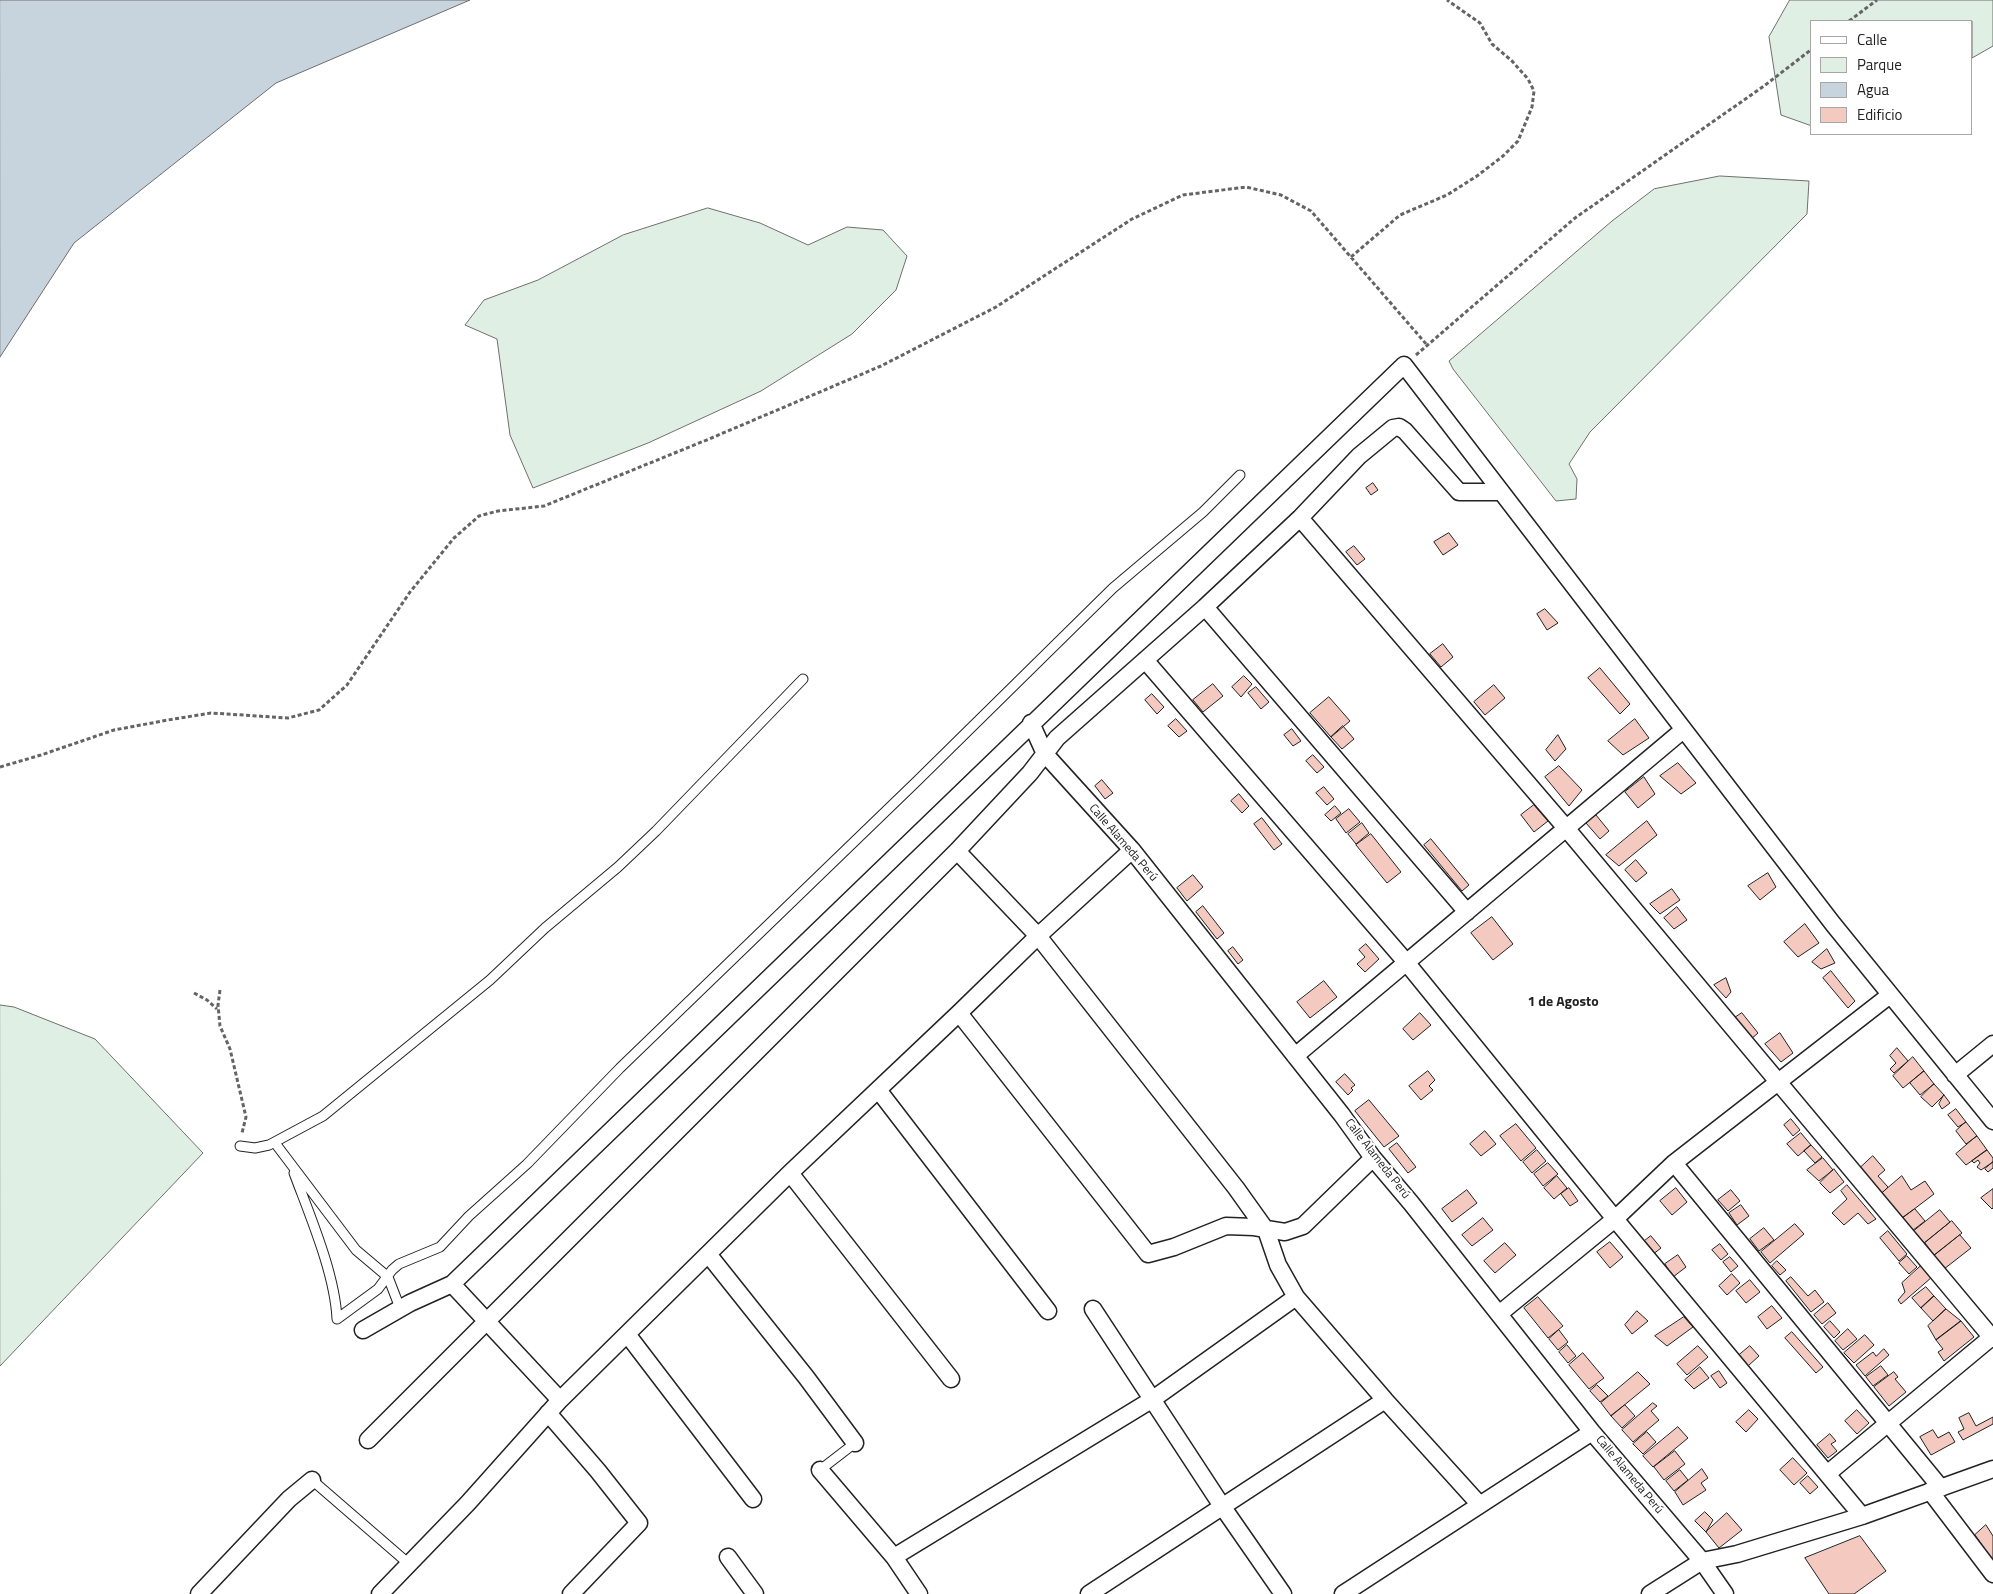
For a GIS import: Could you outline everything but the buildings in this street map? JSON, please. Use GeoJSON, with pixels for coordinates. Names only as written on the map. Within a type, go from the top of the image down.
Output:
{"type":"FeatureCollection","features":[{"type":"Feature","properties":{"kind":"street"},"geometry":{"type":"LineString","coordinates":[[363,1330],[400,1308],[452,1284],[1404,365],[1833,924],[1993,1121]]}},
{"type":"Feature","properties":{"kind":"street"},"geometry":{"type":"LineString","coordinates":[[368,1440],[485,1321],[958,852],[1030,773],[1057,738],[1205,607],[1300,518],[1360,456],[1393,428],[1399,427],[1405,432],[1459,492],[1501,492]]}},
{"type":"Feature","properties":{"kind":"street"},"geometry":{"type":"LineString","coordinates":[[1300,518],[1566,828],[1992,1337],[1827,1474]]}},
{"type":"Feature","properties":{"kind":"street"},"geometry":{"type":"LineString","coordinates":[[1205,607],[1467,912]]}},
{"type":"Feature","properties":{"kind":"street"},"geometry":{"type":"LineString","coordinates":[[1145,660],[1406,962],[1614,1219],[1862,1516]]}},
{"type":"Feature","properties":{"kind":"street","name":"Calle Alameda Perú"},"geometry":{"type":"LineString","coordinates":[[1031,724],[1044,754],[1132,850],[1373,1158],[1411,1203],[1592,1432],[1702,1561],[1725,1594]]}},
{"type":"Feature","properties":{"kind":"street"},"geometry":{"type":"LineString","coordinates":[[1295,1056],[1683,730]]}},
{"type":"Feature","properties":{"kind":"street"},"geometry":{"type":"LineString","coordinates":[[380,1594],[468,1503],[560,1400],[790,1173],[879,1091],[1038,936],[1132,850]]}},
{"type":"Feature","properties":{"kind":"street"},"geometry":{"type":"LineString","coordinates":[[958,852],[1038,936],[1236,1188],[1266,1230],[1278,1265],[1296,1297],[1385,1400],[1480,1505]]}},
{"type":"Feature","properties":{"kind":"street"},"geometry":{"type":"LineString","coordinates":[[1499,1314],[1614,1219],[1674,1163],[1890,994]]}},
{"type":"Feature","properties":{"kind":"street"},"geometry":{"type":"LineString","coordinates":[[960,1013],[1148,1254],[1174,1248],[1226,1226],[1254,1227],[1285,1232],[1303,1226],[1373,1158]]}},
{"type":"Feature","properties":{"kind":"street"},"geometry":{"type":"LineString","coordinates":[[1955,1075],[1993,1044]]}},
{"type":"Feature","properties":{"kind":"street"},"geometry":{"type":"LineString","coordinates":[[879,1091],[1048,1311]]}},
{"type":"Feature","properties":{"kind":"street"},"geometry":{"type":"LineString","coordinates":[[1674,1163],[1888,1423],[1993,1574]]}},
{"type":"Feature","properties":{"kind":"street"},"geometry":{"type":"LineString","coordinates":[[790,1173],[951,1379]]}},
{"type":"Feature","properties":{"kind":"street"},"geometry":{"type":"LineString","coordinates":[[708,1254],[806,1377],[855,1443]]}},
{"type":"Feature","properties":{"kind":"street"},"geometry":{"type":"LineString","coordinates":[[452,1284],[560,1400]]}},
{"type":"Feature","properties":{"kind":"street"},"geometry":{"type":"LineString","coordinates":[[894,1557],[1153,1399],[1296,1297]]}},
{"type":"Feature","properties":{"kind":"street"},"geometry":{"type":"LineString","coordinates":[[1093,1309],[1282,1594]]}},
{"type":"Feature","properties":{"kind":"street"},"geometry":{"type":"LineString","coordinates":[[627,1334],[752,1500]]}},
{"type":"Feature","properties":{"kind":"street"},"geometry":{"type":"LineString","coordinates":[[1090,1594],[1385,1400]]}},
{"type":"Feature","properties":{"kind":"street"},"geometry":{"type":"LineString","coordinates":[[548,1413],[598,1470],[639,1523],[571,1594]]}},
{"type":"Feature","properties":{"kind":"street"},"geometry":{"type":"LineString","coordinates":[[1343,1594],[1592,1432]]}},
{"type":"Feature","properties":{"kind":"street"},"geometry":{"type":"LineString","coordinates":[[1650,1594],[1702,1561],[1737,1554],[1862,1516],[1993,1469]]}},
{"type":"Feature","properties":{"kind":"street"},"geometry":{"type":"LineString","coordinates":[[820,1470],[894,1557],[919,1594]]}},
{"type":"Feature","properties":{"kind":"street"},"geometry":{"type":"LineString","coordinates":[[199,1594],[289,1499],[312,1480]]}},
{"type":"Feature","properties":{"kind":"street"},"geometry":{"type":"LineString","coordinates":[[728,1556],[755,1594]]}},
{"type":"Feature","properties":{"kind":"lane"},"geometry":{"type":"LineString","coordinates":[[290,1164],[311,1218],[331,1281],[336,1319],[378,1290],[392,1270],[399,1264],[440,1247],[469,1216],[527,1164],[620,1068],[916,782],[1113,588],[1203,512],[1240,475]]}},
{"type":"Feature","properties":{"kind":"lane"},"geometry":{"type":"LineString","coordinates":[[240,1146],[255,1148],[275,1143],[330,1111],[490,980],[545,928],[618,867],[656,831],[803,678]]}},
{"type":"Feature","properties":{"kind":"lane"},"geometry":{"type":"LineString","coordinates":[[275,1143],[356,1250],[388,1277],[400,1308]]}},
{"type":"Feature","properties":{"kind":"lane"},"geometry":{"type":"LineString","coordinates":[[820,1470],[855,1443]]}},
{"type":"Feature","properties":{"kind":"lane"},"geometry":{"type":"LineString","coordinates":[[312,1480],[409,1564]]}},
{"type":"Feature","properties":{"kind":"path"},"geometry":{"type":"LineString","coordinates":[[1351,257],[1400,215],[1447,195],[1477,176],[1503,156],[1518,141],[1532,107],[1534,92],[1528,79],[1512,61],[1492,44],[1480,23],[1446,0]]}},
{"type":"Feature","properties":{"kind":"path"},"geometry":{"type":"LineString","coordinates":[[1849,20],[1877,0]]}},
{"type":"Feature","properties":{"kind":"path"},"geometry":{"type":"LineString","coordinates":[[1404,365],[1575,218],[1764,86],[1810,51]]}},
{"type":"Feature","properties":{"kind":"path"},"geometry":{"type":"LineString","coordinates":[[0,767],[114,730],[211,712],[288,718],[319,710],[347,685],[410,592],[454,538],[479,516],[498,511],[544,506],[881,366],[996,307],[1132,219],[1183,195],[1246,187],[1281,195],[1311,211],[1427,345]]}},
{"type":"Feature","properties":{"kind":"path"},"geometry":{"type":"LineString","coordinates":[[220,990],[218,1010],[220,1026],[230,1049],[246,1117],[240,1146]]}},
{"type":"Feature","properties":{"kind":"path"},"geometry":{"type":"LineString","coordinates":[[194,993],[207,1000],[218,1010]]}},
{"type":"Feature","properties":{"kind":"green space"},"geometry":{"type":"Polygon","coordinates":[[[1790,0],[1993,0],[1993,46],[1973,57],[1973,20],[1810,20],[1810,125],[1781,115],[1769,37],[1790,0]]]}},
{"type":"Feature","properties":{"kind":"green space"},"geometry":{"type":"Polygon","coordinates":[[[1720,176],[1809,181],[1807,214],[1590,432],[1569,464],[1577,479],[1576,499],[1556,501],[1453,369],[1449,361],[1612,221],[1654,189],[1720,176]]]}},
{"type":"Feature","properties":{"kind":"green space"},"geometry":{"type":"Polygon","coordinates":[[[708,208],[760,223],[808,245],[847,227],[883,230],[907,256],[896,290],[852,334],[761,391],[648,443],[533,488],[510,435],[497,339],[465,325],[484,300],[538,280],[623,235],[708,208]]]}},
{"type":"Feature","properties":{"kind":"green space"},"geometry":{"type":"Polygon","coordinates":[[[0,1005],[14,1007],[95,1039],[203,1153],[0,1366],[0,1005]]]}},
{"type":"Feature","properties":{"kind":"water"},"geometry":{"type":"Polygon","coordinates":[[[0,0],[470,0],[276,83],[74,243],[0,357],[0,0]]]}},
{"type":"Feature","properties":{"kind":"district","name":"1 de Agosto"},"geometry":{"type":"Point","coordinates":[1563,1003]}}]}
